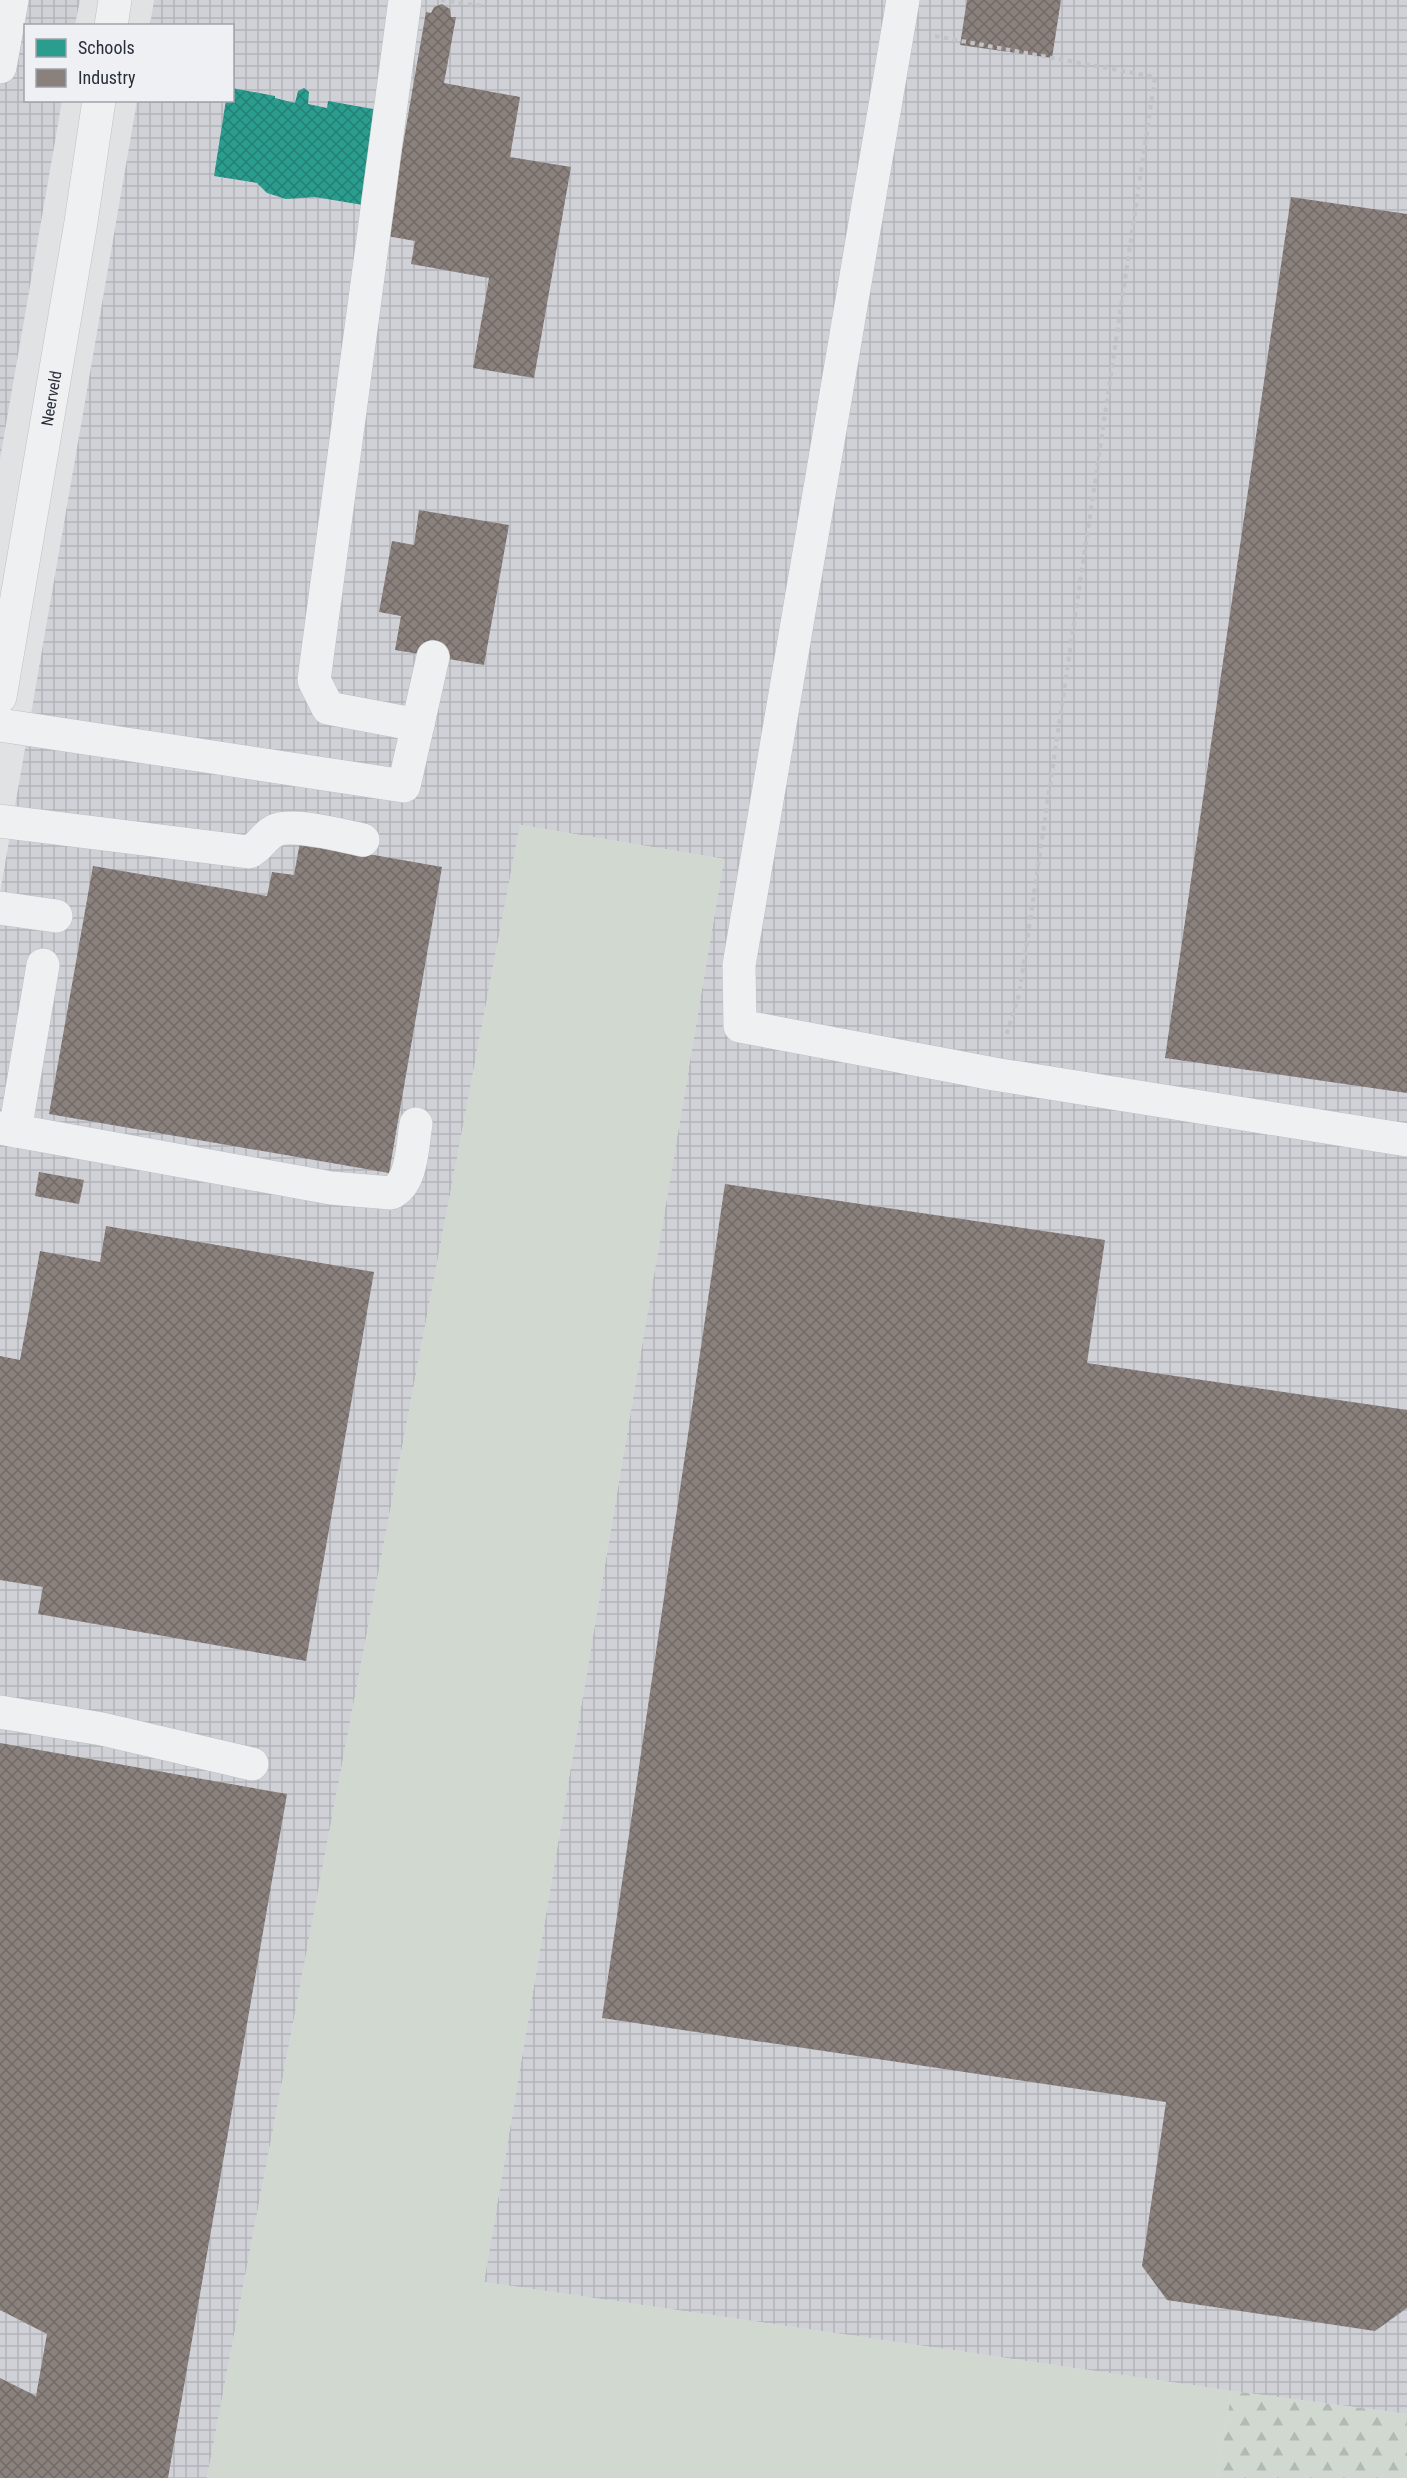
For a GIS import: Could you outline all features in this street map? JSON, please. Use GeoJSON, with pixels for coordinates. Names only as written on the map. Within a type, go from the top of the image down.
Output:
{"type":"FeatureCollection","features":[{"type":"Feature","properties":{"kind":"street"},"geometry":{"type":"LineString","coordinates":[[0,67],[12,0]]}},
{"type":"Feature","properties":{"kind":"street"},"geometry":{"type":"LineString","coordinates":[[111,24],[115,0]]}},
{"type":"Feature","properties":{"kind":"street"},"geometry":{"type":"LineString","coordinates":[[405,0],[314,680],[328,708],[418,725]]}},
{"type":"Feature","properties":{"kind":"street"},"geometry":{"type":"LineString","coordinates":[[900,15],[739,965],[740,1026],[994,1074],[1407,1140]]}},
{"type":"Feature","properties":{"kind":"street","name":"Neerveld"},"geometry":{"type":"LineString","coordinates":[[0,697],[13,543],[81,222],[99,102]]}},
{"type":"Feature","properties":{"kind":"street"},"geometry":{"type":"LineString","coordinates":[[0,725],[404,786],[433,657]]}},
{"type":"Feature","properties":{"kind":"street"},"geometry":{"type":"LineString","coordinates":[[0,821],[249,852],[258,848],[264,838],[275,830],[294,828],[363,840]]}},
{"type":"Feature","properties":{"kind":"street"},"geometry":{"type":"LineString","coordinates":[[0,908],[56,916]]}},
{"type":"Feature","properties":{"kind":"street"},"geometry":{"type":"LineString","coordinates":[[43,966],[8,1129],[331,1188],[391,1192],[399,1189],[405,1181],[416,1124]]}},
{"type":"Feature","properties":{"kind":"street"},"geometry":{"type":"LineString","coordinates":[[0,1712],[102,1729],[252,1764]]}},
{"type":"Feature","properties":{"kind":"path"},"geometry":{"type":"LineString","coordinates":[[440,0],[482,6]]}},
{"type":"Feature","properties":{"kind":"path"},"geometry":{"type":"LineString","coordinates":[[900,15],[1155,76],[1018,995],[994,1074]]}},
{"type":"Feature","properties":{"kind":"shaded area"},"geometry":{"type":"Polygon","coordinates":[[[0,0],[80,0],[75,24],[24,24],[24,102],[62,102],[0,459],[0,0]]]}},
{"type":"Feature","properties":{"kind":"shaded area"},"geometry":{"type":"Polygon","coordinates":[[[154,0],[1407,0],[1407,2414],[1232,2391],[484,2282],[724,859],[520,825],[207,2478],[0,2478],[0,893],[137,102],[234,102],[234,24],[150,24],[154,0]]]}},
{"type":"Feature","properties":{"kind":"green space"},"geometry":{"type":"Polygon","coordinates":[[[520,825],[724,859],[484,2282],[1232,2391],[1216,2478],[207,2478],[520,825]]]}},
{"type":"Feature","properties":{"kind":"green space"},"geometry":{"type":"Polygon","coordinates":[[[1232,2391],[1407,2414],[1407,2478],[1216,2478],[1232,2391]]]}},
{"type":"Feature","properties":{"kind":"building: Schools"},"geometry":{"type":"Polygon","coordinates":[[[234,88],[275,96],[275,98],[295,103],[298,91],[304,88],[309,92],[308,104],[327,108],[328,101],[379,110],[363,205],[315,197],[286,199],[267,193],[257,183],[214,176],[226,102],[234,102],[234,88]]]}},
{"type":"Feature","properties":{"kind":"building: Industry"},"geometry":{"type":"Polygon","coordinates":[[[967,0],[1061,0],[1052,58],[960,45],[967,0]]]}},
{"type":"Feature","properties":{"kind":"building: Industry"},"geometry":{"type":"Polygon","coordinates":[[[442,4],[450,9],[451,17],[456,17],[444,83],[520,97],[510,157],[571,167],[534,378],[473,368],[489,278],[411,264],[415,241],[387,236],[426,12],[431,13],[434,7],[442,4]]]}},
{"type":"Feature","properties":{"kind":"building: Industry"},"geometry":{"type":"Polygon","coordinates":[[[1291,197],[1407,214],[1407,1093],[1165,1058],[1291,197]]]}},
{"type":"Feature","properties":{"kind":"building: Industry"},"geometry":{"type":"Polygon","coordinates":[[[419,510],[509,525],[484,665],[395,650],[401,616],[379,612],[392,541],[414,545],[419,510]]]}},
{"type":"Feature","properties":{"kind":"building: Industry"},"geometry":{"type":"Polygon","coordinates":[[[300,842],[442,867],[389,1173],[49,1114],[93,866],[267,896],[272,872],[294,875],[300,842]]]}},
{"type":"Feature","properties":{"kind":"building: Industry"},"geometry":{"type":"Polygon","coordinates":[[[39,1172],[84,1180],[79,1204],[35,1196],[39,1172]]]}},
{"type":"Feature","properties":{"kind":"building: Industry"},"geometry":{"type":"Polygon","coordinates":[[[725,1184],[1105,1240],[1087,1363],[1407,1410],[1407,2308],[1375,2331],[1167,2300],[1142,2266],[1166,2102],[602,2018],[725,1184]]]}},
{"type":"Feature","properties":{"kind":"building: Industry"},"geometry":{"type":"Polygon","coordinates":[[[106,1226],[374,1272],[306,1661],[38,1614],[43,1587],[0,1580],[0,1356],[20,1360],[40,1251],[100,1262],[106,1226]]]}},
{"type":"Feature","properties":{"kind":"building: Industry"},"geometry":{"type":"Polygon","coordinates":[[[0,1743],[287,1794],[168,2478],[0,2478],[0,2378],[36,2396],[47,2334],[0,2310],[0,1743]]]}}]}
